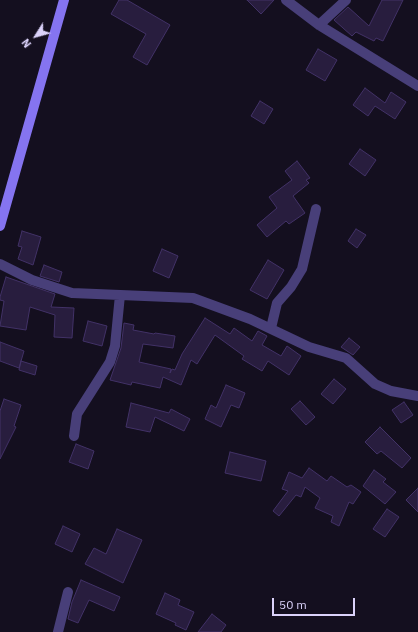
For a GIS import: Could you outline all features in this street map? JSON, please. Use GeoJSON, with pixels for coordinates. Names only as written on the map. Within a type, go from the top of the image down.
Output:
{"type":"FeatureCollection","features":[{"type":"Feature","properties":{"kind":"main road"},"geometry":{"type":"LineString","coordinates":[[0,226],[64,0]]}},
{"type":"Feature","properties":{"kind":"street"},"geometry":{"type":"LineString","coordinates":[[286,0],[319,25],[418,86]]}},
{"type":"Feature","properties":{"kind":"street"},"geometry":{"type":"LineString","coordinates":[[319,25],[346,0]]}},
{"type":"Feature","properties":{"kind":"street"},"geometry":{"type":"LineString","coordinates":[[271,328],[277,303],[291,287],[302,269],[316,209]]}},
{"type":"Feature","properties":{"kind":"street"},"geometry":{"type":"LineString","coordinates":[[0,264],[32,280],[72,292],[193,298],[221,307],[271,328],[309,347],[346,358],[375,384],[391,391],[418,396]]}},
{"type":"Feature","properties":{"kind":"street"},"geometry":{"type":"LineString","coordinates":[[74,436],[77,414],[110,362],[114,346],[120,295]]}},
{"type":"Feature","properties":{"kind":"street"},"geometry":{"type":"LineString","coordinates":[[58,632],[68,592]]}},
{"type":"Feature","properties":{"kind":"building"},"geometry":{"type":"Polygon","coordinates":[[[119,0],[127,0],[170,25],[147,65],[133,57],[146,34],[111,14],[119,0]]]}},
{"type":"Feature","properties":{"kind":"building"},"geometry":{"type":"Polygon","coordinates":[[[247,0],[274,0],[261,14],[247,0]]]}},
{"type":"Feature","properties":{"kind":"building"},"geometry":{"type":"Polygon","coordinates":[[[382,0],[403,0],[383,41],[376,38],[374,41],[356,32],[352,36],[334,20],[348,7],[369,26],[382,0]]]}},
{"type":"Feature","properties":{"kind":"building"},"geometry":{"type":"Polygon","coordinates":[[[318,49],[337,60],[325,81],[306,70],[318,49]]]}},
{"type":"Feature","properties":{"kind":"building"},"geometry":{"type":"Polygon","coordinates":[[[365,88],[385,103],[391,92],[406,102],[395,119],[375,106],[368,116],[353,105],[365,88]]]}},
{"type":"Feature","properties":{"kind":"building"},"geometry":{"type":"Polygon","coordinates":[[[260,101],[273,109],[264,124],[251,116],[260,101]]]}},
{"type":"Feature","properties":{"kind":"building"},"geometry":{"type":"Polygon","coordinates":[[[360,149],[376,160],[365,176],[349,164],[360,149]]]}},
{"type":"Feature","properties":{"kind":"building"},"geometry":{"type":"Polygon","coordinates":[[[297,161],[310,178],[306,180],[309,183],[293,196],[305,213],[289,224],[286,221],[267,237],[257,225],[277,208],[269,197],[292,180],[285,171],[297,161]]]}},
{"type":"Feature","properties":{"kind":"building"},"geometry":{"type":"Polygon","coordinates":[[[356,229],[366,235],[357,248],[348,241],[356,229]]]}},
{"type":"Feature","properties":{"kind":"building"},"geometry":{"type":"Polygon","coordinates":[[[22,231],[41,237],[33,265],[18,259],[22,247],[18,246],[22,231]]]}},
{"type":"Feature","properties":{"kind":"building"},"geometry":{"type":"Polygon","coordinates":[[[162,249],[178,256],[169,278],[153,271],[162,249]]]}},
{"type":"Feature","properties":{"kind":"building"},"geometry":{"type":"Polygon","coordinates":[[[268,260],[284,270],[267,299],[250,290],[268,260]]]}},
{"type":"Feature","properties":{"kind":"building"},"geometry":{"type":"Polygon","coordinates":[[[44,265],[62,272],[59,282],[40,276],[44,265]]]}},
{"type":"Feature","properties":{"kind":"building"},"geometry":{"type":"Polygon","coordinates":[[[6,277],[55,294],[51,307],[74,308],[72,338],[54,337],[55,315],[30,307],[26,330],[0,326],[4,301],[0,300],[0,297],[6,277]]]}},
{"type":"Feature","properties":{"kind":"building"},"geometry":{"type":"Polygon","coordinates":[[[205,318],[230,334],[234,328],[252,341],[258,331],[267,336],[262,345],[281,356],[287,346],[301,356],[289,375],[268,361],[262,371],[242,359],[244,356],[215,335],[197,364],[191,360],[181,385],[163,377],[160,388],[132,382],[131,385],[110,380],[121,348],[124,323],[134,325],[133,330],[175,336],[173,348],[143,344],[139,362],[171,369],[170,373],[172,369],[175,370],[182,354],[205,318]]]}},
{"type":"Feature","properties":{"kind":"building"},"geometry":{"type":"Polygon","coordinates":[[[88,321],[107,326],[102,346],[83,341],[88,321]]]}},
{"type":"Feature","properties":{"kind":"building"},"geometry":{"type":"Polygon","coordinates":[[[349,338],[360,347],[353,355],[341,347],[349,338]]]}},
{"type":"Feature","properties":{"kind":"building"},"geometry":{"type":"Polygon","coordinates":[[[0,342],[24,351],[19,368],[0,361],[0,342]]]}},
{"type":"Feature","properties":{"kind":"building"},"geometry":{"type":"Polygon","coordinates":[[[21,361],[37,366],[35,375],[19,370],[21,361]]]}},
{"type":"Feature","properties":{"kind":"building"},"geometry":{"type":"Polygon","coordinates":[[[334,379],[346,389],[333,404],[321,394],[334,379]]]}},
{"type":"Feature","properties":{"kind":"building"},"geometry":{"type":"Polygon","coordinates":[[[226,385],[245,393],[239,408],[231,405],[221,427],[205,419],[211,405],[216,408],[226,385]]]}},
{"type":"Feature","properties":{"kind":"building"},"geometry":{"type":"Polygon","coordinates":[[[4,399],[21,405],[14,426],[16,427],[0,459],[0,411],[4,399]]]}},
{"type":"Feature","properties":{"kind":"building"},"geometry":{"type":"Polygon","coordinates":[[[300,401],[315,417],[306,425],[291,409],[300,401]]]}},
{"type":"Feature","properties":{"kind":"building"},"geometry":{"type":"Polygon","coordinates":[[[404,402],[413,415],[401,423],[392,410],[404,402]]]}},
{"type":"Feature","properties":{"kind":"building"},"geometry":{"type":"Polygon","coordinates":[[[131,403],[169,413],[171,409],[190,419],[184,431],[155,417],[150,432],[126,427],[131,403]]]}},
{"type":"Feature","properties":{"kind":"building"},"geometry":{"type":"Polygon","coordinates":[[[380,427],[411,458],[402,468],[381,451],[377,454],[365,442],[380,427]]]}},
{"type":"Feature","properties":{"kind":"building"},"geometry":{"type":"Polygon","coordinates":[[[76,444],[94,451],[88,469],[69,462],[76,444]]]}},
{"type":"Feature","properties":{"kind":"building"},"geometry":{"type":"Polygon","coordinates":[[[230,452],[266,461],[261,481],[225,473],[230,452]]]}},
{"type":"Feature","properties":{"kind":"building"},"geometry":{"type":"Polygon","coordinates":[[[309,468],[327,481],[331,476],[347,487],[351,485],[361,492],[353,504],[349,502],[339,526],[331,522],[333,516],[315,508],[320,498],[305,487],[301,497],[296,495],[279,516],[273,511],[288,491],[282,489],[289,472],[302,478],[309,468]]]}},
{"type":"Feature","properties":{"kind":"building"},"geometry":{"type":"Polygon","coordinates":[[[374,470],[386,479],[383,482],[396,492],[385,504],[363,486],[374,470]]]}},
{"type":"Feature","properties":{"kind":"building"},"geometry":{"type":"Polygon","coordinates":[[[418,488],[418,512],[406,500],[418,488]]]}},
{"type":"Feature","properties":{"kind":"building"},"geometry":{"type":"Polygon","coordinates":[[[387,509],[399,517],[385,537],[373,529],[387,509]]]}},
{"type":"Feature","properties":{"kind":"building"},"geometry":{"type":"Polygon","coordinates":[[[63,526],[80,534],[72,552],[55,544],[63,526]]]}},
{"type":"Feature","properties":{"kind":"building"},"geometry":{"type":"Polygon","coordinates":[[[117,529],[142,540],[123,583],[85,564],[94,548],[106,554],[117,529]]]}},
{"type":"Feature","properties":{"kind":"building"},"geometry":{"type":"Polygon","coordinates":[[[81,580],[120,597],[114,611],[89,600],[78,623],[68,619],[72,602],[81,580]]]}},
{"type":"Feature","properties":{"kind":"building"},"geometry":{"type":"Polygon","coordinates":[[[165,593],[180,600],[178,605],[194,612],[186,630],[175,625],[176,623],[156,614],[165,593]]]}},
{"type":"Feature","properties":{"kind":"building"},"geometry":{"type":"Polygon","coordinates":[[[212,614],[226,625],[221,632],[198,632],[212,614]]]}}]}
